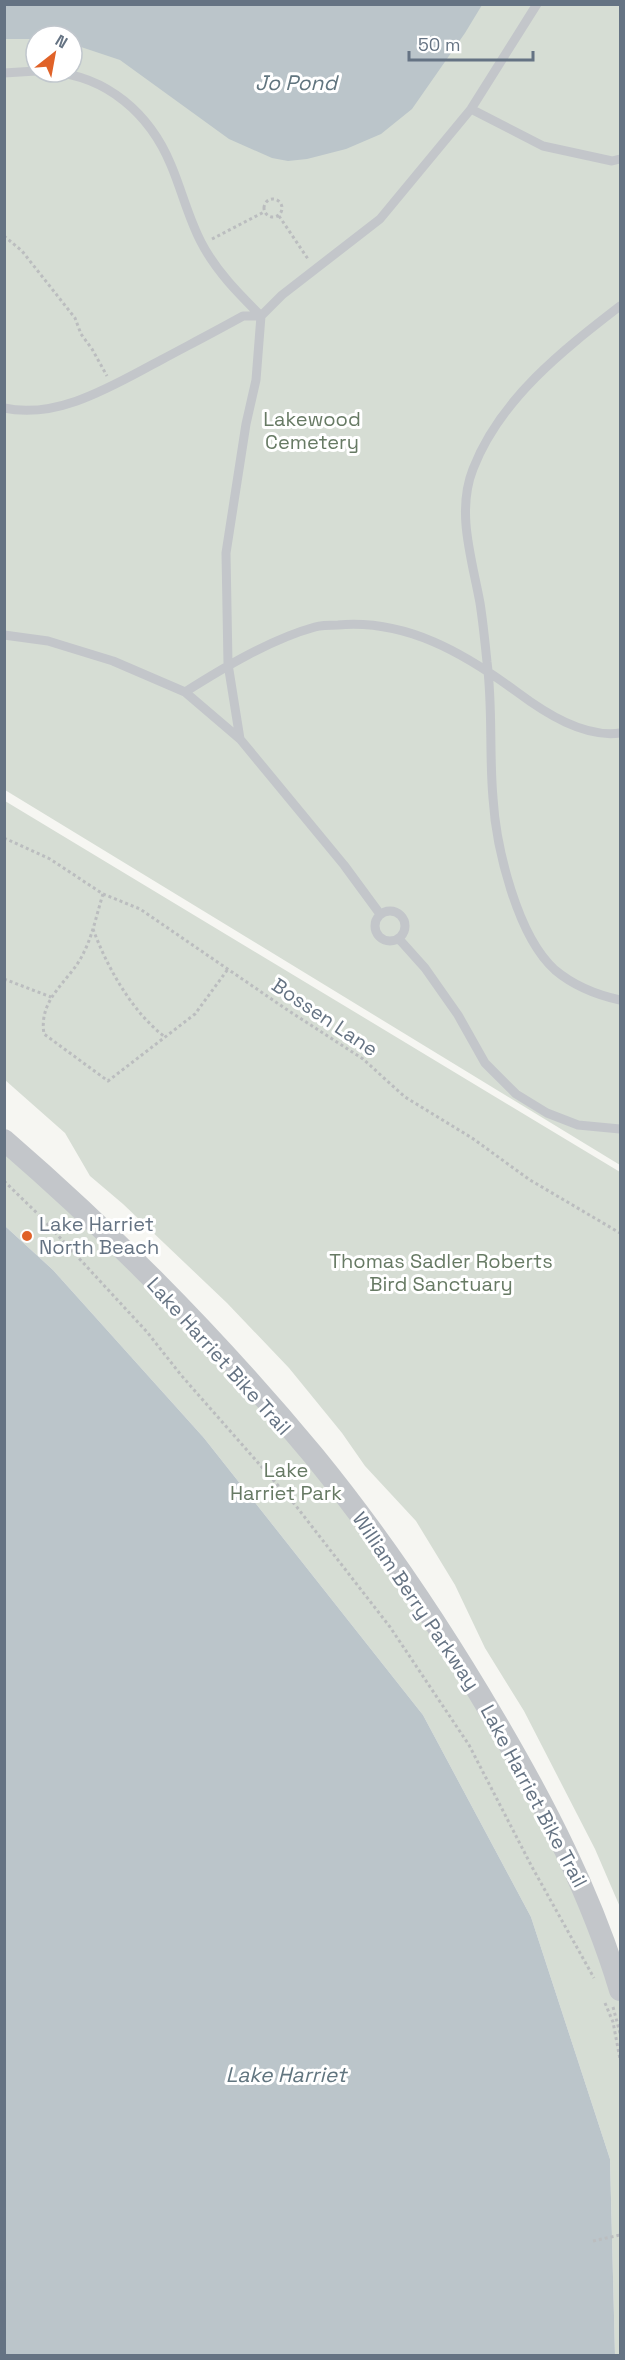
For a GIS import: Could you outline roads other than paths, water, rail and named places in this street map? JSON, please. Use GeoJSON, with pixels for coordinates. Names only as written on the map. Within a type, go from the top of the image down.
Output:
{"type":"FeatureCollection","features":[{"type":"Feature","properties":{"kind":"street","name":"William Berry Parkway"},"geometry":{"type":"LineString","coordinates":[[4,1140],[79,1208],[240,1371],[314,1457],[384,1549],[453,1650],[530,1780],[574,1868],[601,1933],[609,1994]]}},
{"type":"Feature","properties":{"kind":"lane"},"geometry":{"type":"LineString","coordinates":[[240,739],[228,664],[226,553],[246,424],[256,380],[261,316],[282,295],[380,219],[471,109],[537,4]]}},
{"type":"Feature","properties":{"kind":"lane"},"geometry":{"type":"LineString","coordinates":[[4,74],[24,72]]}},
{"type":"Feature","properties":{"kind":"lane"},"geometry":{"type":"LineString","coordinates":[[84,80],[105,88],[134,108],[155,134],[171,164],[189,217],[202,244],[228,283],[261,316]]}},
{"type":"Feature","properties":{"kind":"lane"},"geometry":{"type":"LineString","coordinates":[[471,109],[543,146],[612,161],[621,159]]}},
{"type":"Feature","properties":{"kind":"lane"},"geometry":{"type":"LineString","coordinates":[[621,306],[539,372],[493,430],[472,471],[465,508],[465,526],[489,671],[494,808],[498,842],[515,903],[537,947],[555,970],[594,994],[621,1000]]}},
{"type":"Feature","properties":{"kind":"lane"},"geometry":{"type":"LineString","coordinates":[[4,408],[37,411],[79,400],[112,386],[243,316],[261,316]]}},
{"type":"Feature","properties":{"kind":"lane"},"geometry":{"type":"LineString","coordinates":[[185,692],[228,664],[316,627],[357,623],[381,625],[426,636],[489,671],[534,705],[558,719],[588,730],[621,733]]}},
{"type":"Feature","properties":{"kind":"lane"},"geometry":{"type":"LineString","coordinates":[[4,635],[48,640],[113,661],[185,692],[240,739],[344,865],[380,914]]}},
{"type":"Feature","properties":{"kind":"lane"},"geometry":{"type":"LineString","coordinates":[[394,911],[402,916],[405,921],[405,931],[399,939],[389,941],[380,937],[375,928],[380,914],[394,911]]}},
{"type":"Feature","properties":{"kind":"lane"},"geometry":{"type":"LineString","coordinates":[[399,939],[425,968],[458,1015],[484,1063],[516,1094],[547,1113],[578,1125],[621,1129]]}},
{"type":"Feature","properties":{"kind":"water","name":"Jo Pond"},"geometry":{"type":"Polygon","coordinates":[[[5,4],[482,5],[412,109],[381,134],[346,149],[307,159],[288,161],[272,158],[229,139],[120,60],[84,48],[84,24],[24,24],[24,39],[5,39],[5,4]]]}},
{"type":"Feature","properties":{"kind":"water","name":"Lake Harriet"},"geometry":{"type":"Polygon","coordinates":[[[5,1226],[53,1270],[204,1438],[423,1715],[531,1917],[610,2159],[615,2355],[5,2355],[5,1226]]]}},
{"type":"Feature","properties":{"kind":"place","name":"Lake Harriet North Beach"},"geometry":{"type":"Point","coordinates":[27,1236]}},
{"type":"Feature","properties":{"kind":"park label","name":"Lakewood Cemetery"},"geometry":{"type":"Point","coordinates":[312,430]}},
{"type":"Feature","properties":{"kind":"park label","name":"Thomas Sadler Roberts Bird Sanctuary"},"geometry":{"type":"Point","coordinates":[441,1272]}},
{"type":"Feature","properties":{"kind":"park label","name":"Lake Harriet Park"},"geometry":{"type":"Point","coordinates":[286,1482]}}]}
